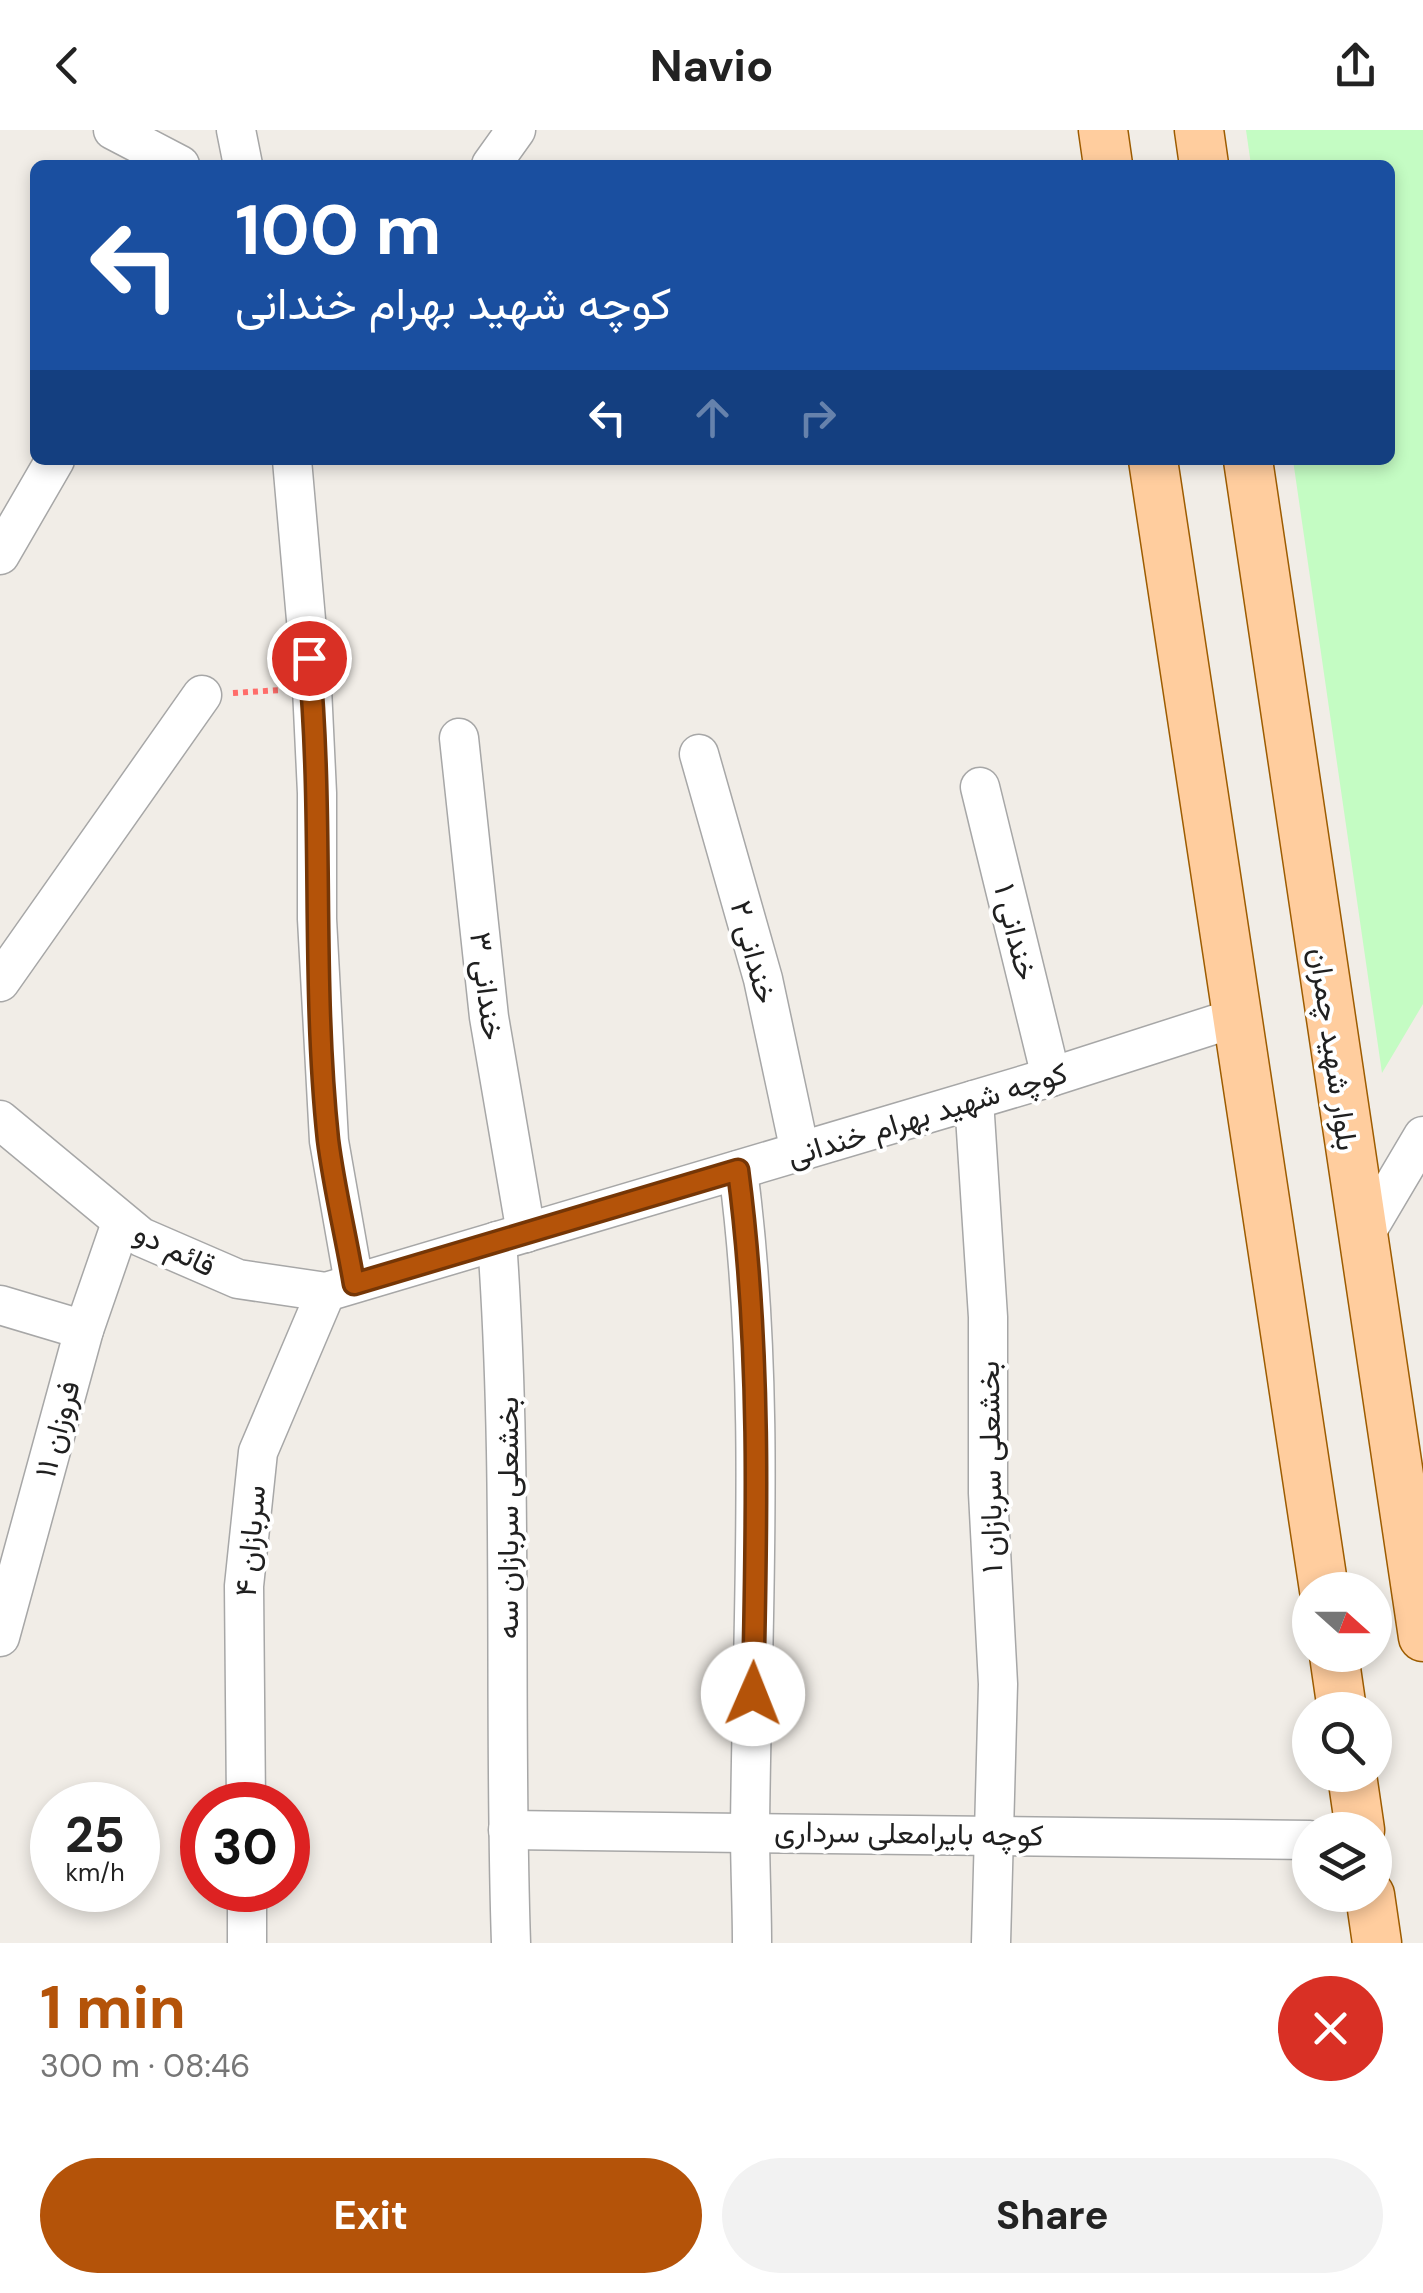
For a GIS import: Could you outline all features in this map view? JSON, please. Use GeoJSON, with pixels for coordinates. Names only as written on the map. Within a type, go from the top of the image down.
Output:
{"type":"FeatureCollection","features":[{"type":"Feature","properties":{"kind":"main road"},"geometry":{"type":"LineString","coordinates":[[1103,130],[1107,160]]}},
{"type":"Feature","properties":{"kind":"main road"},"geometry":{"type":"LineString","coordinates":[[1199,130],[1203,160]]}},
{"type":"Feature","properties":{"kind":"main road"},"geometry":{"type":"LineString","coordinates":[[1154,465],[1321,1572]]}},
{"type":"Feature","properties":{"kind":"main road","name":"بلوار شهید چمران"},"geometry":{"type":"LineString","coordinates":[[1249,465],[1423,1637]]}},
{"type":"Feature","properties":{"kind":"main road"},"geometry":{"type":"LineString","coordinates":[[1372,1912],[1377,1943]]}},
{"type":"Feature","properties":{"kind":"street"},"geometry":{"type":"LineString","coordinates":[[112,130],[170,160]]}},
{"type":"Feature","properties":{"kind":"street"},"geometry":{"type":"LineString","coordinates":[[236,130],[242,160]]}},
{"type":"Feature","properties":{"kind":"street"},"geometry":{"type":"LineString","coordinates":[[495,160],[516,130]]}},
{"type":"Feature","properties":{"kind":"street"},"geometry":{"type":"LineString","coordinates":[[0,555],[52,465]]}},
{"type":"Feature","properties":{"kind":"street"},"geometry":{"type":"LineString","coordinates":[[292,465],[312,688],[317,919],[340,1288]]}},
{"type":"Feature","properties":{"kind":"street"},"geometry":{"type":"LineString","coordinates":[[0,982],[202,695]]}},
{"type":"Feature","properties":{"kind":"street","name":"خندانی ۳"},"geometry":{"type":"LineString","coordinates":[[458,738],[511,1237]]}},
{"type":"Feature","properties":{"kind":"street","name":"خندانی ۲"},"geometry":{"type":"LineString","coordinates":[[699,754],[762,979],[800,1152]]}},
{"type":"Feature","properties":{"kind":"street","name":"خندانی ۱"},"geometry":{"type":"LineString","coordinates":[[980,787],[1051,1078]]}},
{"type":"Feature","properties":{"kind":"street","name":"کوچه شهید بهرام خندانی"},"geometry":{"type":"LineString","coordinates":[[340,1288],[1051,1078],[1238,1017]]}},
{"type":"Feature","properties":{"kind":"street","name":"بخشعلی سربازان ۱"},"geometry":{"type":"LineString","coordinates":[[974,1100],[988,1318],[988,1493],[998,1684],[991,1943]]}},
{"type":"Feature","properties":{"kind":"street","name":"قائم دو"},"geometry":{"type":"LineString","coordinates":[[0,1120],[141,1237],[238,1279],[340,1288]]}},
{"type":"Feature","properties":{"kind":"street"},"geometry":{"type":"LineString","coordinates":[[1362,1239],[1423,1136]]}},
{"type":"Feature","properties":{"kind":"street"},"geometry":{"type":"LineString","coordinates":[[738,1170],[750,1262],[757,1484],[750,1832],[752,1943]]}},
{"type":"Feature","properties":{"kind":"street","name":"۱۱ فروزان"},"geometry":{"type":"LineString","coordinates":[[0,1637],[84,1330],[122,1223]]}},
{"type":"Feature","properties":{"kind":"street","name":"بخشعلی سربازان سه"},"geometry":{"type":"LineString","coordinates":[[510,1943],[506,1370],[511,1237]]}},
{"type":"Feature","properties":{"kind":"street","name":"سربازان ۴"},"geometry":{"type":"LineString","coordinates":[[246,1782],[244,1586],[258,1452],[340,1288]]}},
{"type":"Feature","properties":{"kind":"street"},"geometry":{"type":"LineString","coordinates":[[0,1305],[84,1330]]}},
{"type":"Feature","properties":{"kind":"street","name":"کوچه بایرامعلی سرداری"},"geometry":{"type":"LineString","coordinates":[[507,1813],[750,1832],[1292,1840]]}},
{"type":"Feature","properties":{"kind":"street"},"geometry":{"type":"LineString","coordinates":[[247,1912],[247,1943]]}},
{"type":"Feature","properties":{"kind":"path"},"geometry":{"type":"LineString","coordinates":[[202,695],[312,688]]}},
{"type":"Feature","properties":{"kind":"green space"},"geometry":{"type":"Polygon","coordinates":[[[1246,130],[1423,130],[1423,1004],[1382,1073],[1294,465],[1395,465],[1395,160],[1250,160],[1246,130]]]}},
{"type":"Feature","properties":{"kind":"route"},"geometry":{"type":"LineString","coordinates":[[309,658],[328,1141],[354,1284],[738,1170],[750,1262],[756,1447],[753,1694]]}}]}
